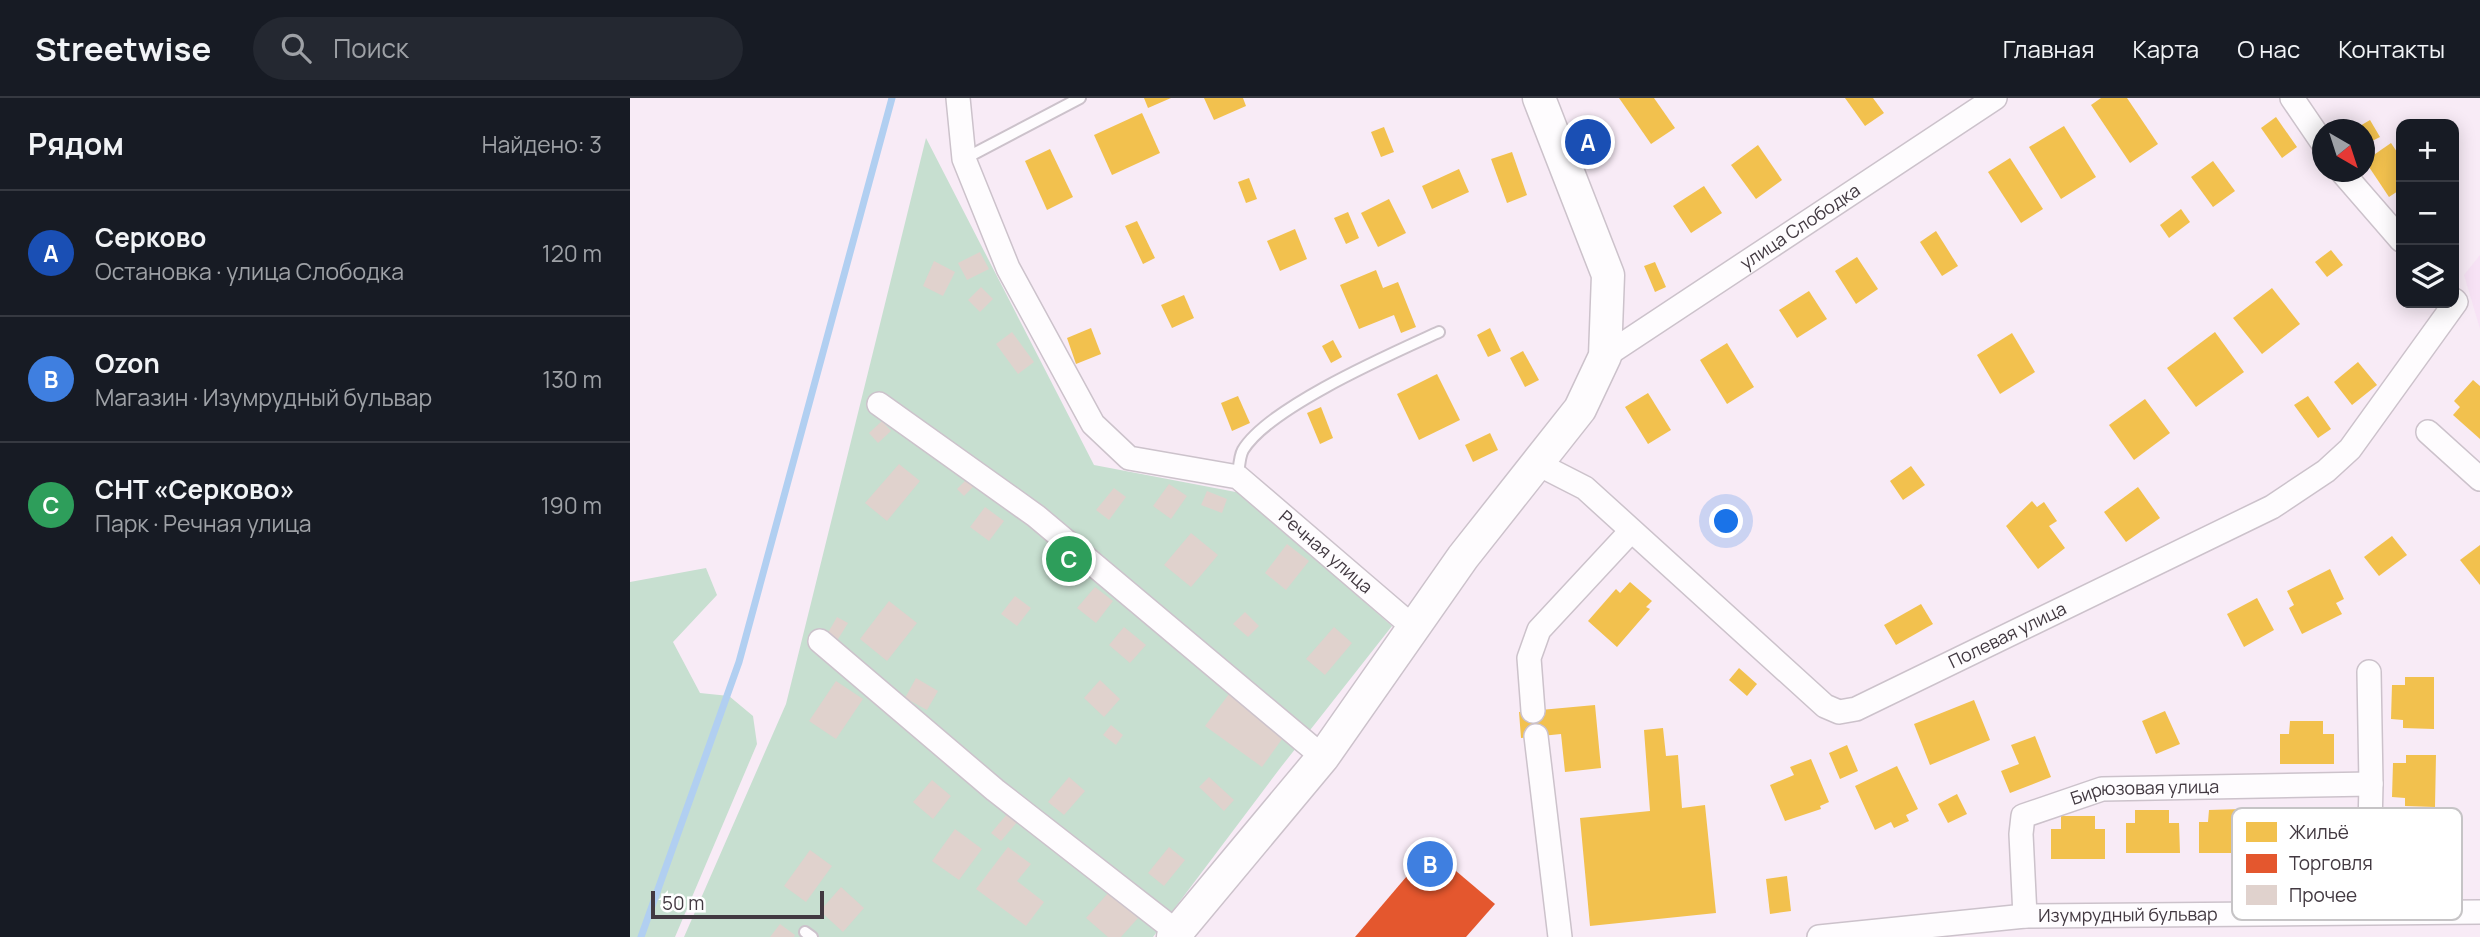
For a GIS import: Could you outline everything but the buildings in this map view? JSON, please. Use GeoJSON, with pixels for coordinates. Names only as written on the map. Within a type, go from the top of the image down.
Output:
{"type":"FeatureCollection","features":[{"type":"Feature","properties":{"kind":"main road"},"geometry":{"type":"LineString","coordinates":[[1175,934],[1323,757],[1463,557],[1580,409],[1605,356],[1608,275],[1539,98]]}},
{"type":"Feature","properties":{"kind":"street"},"geometry":{"type":"LineString","coordinates":[[958,98],[964,159],[1008,268],[1093,424],[1129,458],[1238,477]]}},
{"type":"Feature","properties":{"kind":"street","name":"улица Слободка"},"geometry":{"type":"LineString","coordinates":[[1605,356],[1995,98]]}},
{"type":"Feature","properties":{"kind":"street"},"geometry":{"type":"LineString","coordinates":[[2292,98],[2312,127]]}},
{"type":"Feature","properties":{"kind":"street"},"geometry":{"type":"LineString","coordinates":[[2351,182],[2396,234]]}},
{"type":"Feature","properties":{"kind":"street","name":"Полевая улица"},"geometry":{"type":"LineString","coordinates":[[1538,464],[1585,488],[1825,706],[1839,712],[1856,709],[2272,507],[2326,471],[2350,449],[2452,308]]}},
{"type":"Feature","properties":{"kind":"street"},"geometry":{"type":"LineString","coordinates":[[879,404],[1036,516],[1323,757]]}},
{"type":"Feature","properties":{"kind":"street"},"geometry":{"type":"LineString","coordinates":[[2428,432],[2480,479]]}},
{"type":"Feature","properties":{"kind":"street","name":"Речная улица"},"geometry":{"type":"LineString","coordinates":[[1238,477],[1413,627]]}},
{"type":"Feature","properties":{"kind":"street"},"geometry":{"type":"LineString","coordinates":[[1533,711],[1529,658],[1539,629],[1631,531]]}},
{"type":"Feature","properties":{"kind":"street"},"geometry":{"type":"LineString","coordinates":[[820,641],[995,790],[1175,934]]}},
{"type":"Feature","properties":{"kind":"street"},"geometry":{"type":"LineString","coordinates":[[2369,673],[2370,808]]}},
{"type":"Feature","properties":{"kind":"street"},"geometry":{"type":"LineString","coordinates":[[1536,736],[1560,937]]}},
{"type":"Feature","properties":{"kind":"street","name":"Бирюзовая улица"},"geometry":{"type":"LineString","coordinates":[[2025,916],[2021,834],[2023,816],[2102,789],[2371,785]]}},
{"type":"Feature","properties":{"kind":"street","name":"Изумрудный бульвар"},"geometry":{"type":"LineString","coordinates":[[2462,912],[2480,912]]}},
{"type":"Feature","properties":{"kind":"street","name":"Изумрудный бульвар"},"geometry":{"type":"LineString","coordinates":[[1819,937],[2025,916],[2232,914]]}},
{"type":"Feature","properties":{"kind":"lane"},"geometry":{"type":"LineString","coordinates":[[964,159],[1080,98]]}},
{"type":"Feature","properties":{"kind":"lane"},"geometry":{"type":"LineString","coordinates":[[1238,477],[1242,451],[1272,422],[1354,371],[1439,332]]}},
{"type":"Feature","properties":{"kind":"shaded area"},"geometry":{"type":"Polygon","coordinates":[[[2480,255],[2480,329],[2464,275],[2480,255]]]}},
{"type":"Feature","properties":{"kind":"green space"},"geometry":{"type":"Polygon","coordinates":[[[926,138],[1094,465],[1241,493],[1392,626],[1153,937],[684,937],[786,704],[926,138]]]}},
{"type":"Feature","properties":{"kind":"green space"},"geometry":{"type":"Polygon","coordinates":[[[706,568],[717,595],[673,642],[700,693],[729,696],[753,716],[757,744],[675,937],[630,937],[630,582],[706,568]]]}},
{"type":"Feature","properties":{"kind":"waterway"},"geometry":{"type":"LineString","coordinates":[[641,937],[739,662],[892,98]]}},
{"type":"Feature","properties":{"kind":"place","name":"Серково"},"geometry":{"type":"Point","coordinates":[1588,142]}},
{"type":"Feature","properties":{"kind":"place","name":"СНТ «Серково»"},"geometry":{"type":"Point","coordinates":[1069,559]}},
{"type":"Feature","properties":{"kind":"place","name":"Ozon"},"geometry":{"type":"Point","coordinates":[1430,864]}}]}
